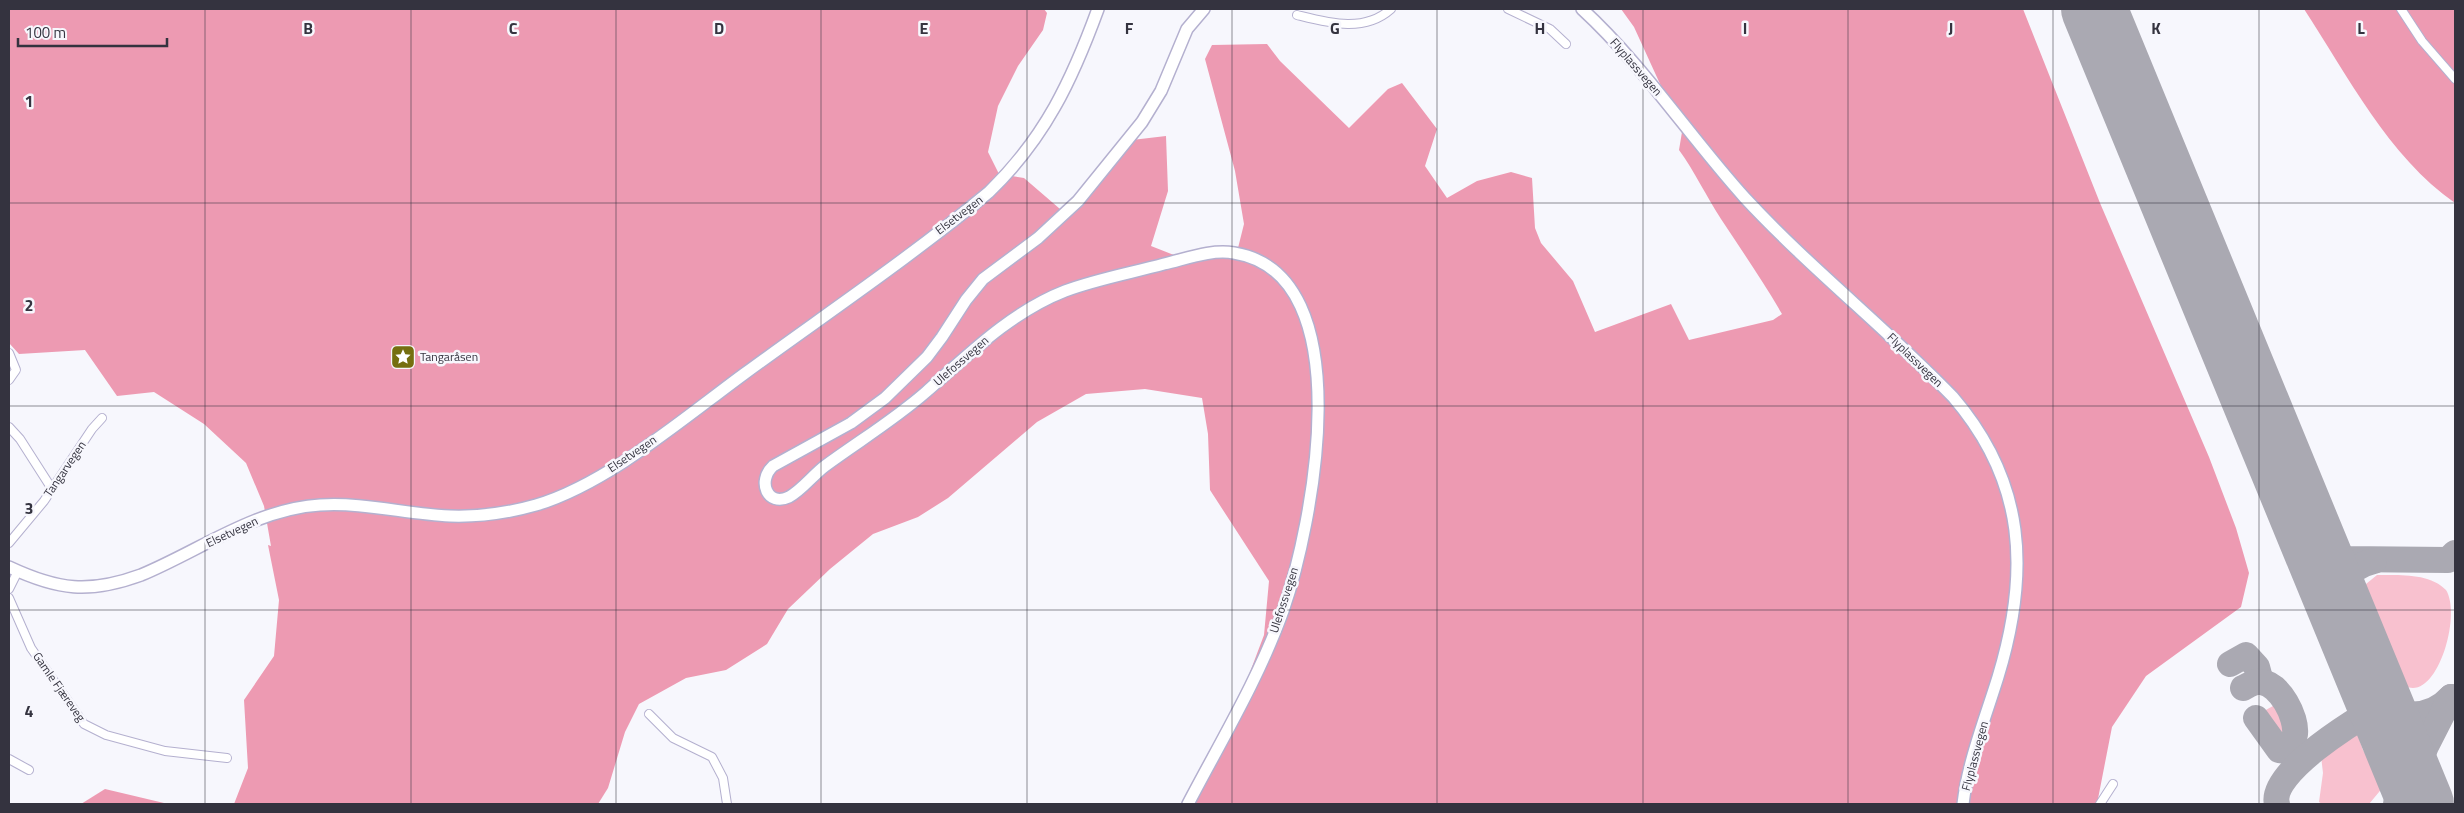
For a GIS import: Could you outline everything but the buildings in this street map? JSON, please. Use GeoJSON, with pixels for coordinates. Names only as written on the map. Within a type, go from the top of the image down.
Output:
{"type":"FeatureCollection","features":[{"type":"Feature","properties":{"kind":"main road","name":"Elsetvegen"},"geometry":{"type":"LineString","coordinates":[[13,569],[61,587],[107,586],[159,568],[264,517],[295,508],[319,505],[351,505],[427,514],[473,516],[496,514],[537,504],[579,487],[653,440],[989,192],[1019,162],[1050,117],[1075,69],[1098,9]]}},
{"type":"Feature","properties":{"kind":"main road","name":"Ulefossvegen"},"geometry":{"type":"LineString","coordinates":[[1188,804],[1274,633],[1302,544],[1313,485],[1317,399],[1311,334],[1297,297],[1274,269],[1257,259],[1224,252],[1196,256],[1063,292],[1019,314],[982,341],[906,409],[822,468],[789,497],[773,498],[764,485],[764,478],[773,466],[850,424],[885,398],[927,357],[966,300],[983,279],[1038,238],[1078,201],[1142,122],[1161,91],[1187,29],[1204,9]]}},
{"type":"Feature","properties":{"kind":"main road","name":"Flyplassvegen"},"geometry":{"type":"LineString","coordinates":[[1582,9],[1626,53],[1747,199],[1801,254],[1953,397],[1973,422],[1993,455],[2013,509],[2018,544],[2018,577],[2012,620],[1999,674],[1970,766],[1963,804]]}},
{"type":"Feature","properties":{"kind":"street"},"geometry":{"type":"LineString","coordinates":[[1297,15],[1333,23],[1349,24],[1363,23],[1375,19],[1391,9]]}},
{"type":"Feature","properties":{"kind":"street"},"geometry":{"type":"LineString","coordinates":[[1508,9],[1550,29],[1566,44]]}},
{"type":"Feature","properties":{"kind":"street"},"geometry":{"type":"LineString","coordinates":[[2401,9],[2422,40],[2455,79]]}},
{"type":"Feature","properties":{"kind":"street"},"geometry":{"type":"LineString","coordinates":[[9,353],[16,370],[9,380]]}},
{"type":"Feature","properties":{"kind":"street","name":"Tangarvegen"},"geometry":{"type":"LineString","coordinates":[[9,544],[52,489],[92,429],[102,418]]}},
{"type":"Feature","properties":{"kind":"street"},"geometry":{"type":"LineString","coordinates":[[9,427],[20,439],[52,489]]}},
{"type":"Feature","properties":{"kind":"street"},"geometry":{"type":"LineString","coordinates":[[9,589],[13,569]]}},
{"type":"Feature","properties":{"kind":"street","name":"Gamle Fjæreveg"},"geometry":{"type":"LineString","coordinates":[[9,598],[31,648],[84,724],[106,735],[165,751],[227,758]]}},
{"type":"Feature","properties":{"kind":"street"},"geometry":{"type":"LineString","coordinates":[[649,714],[673,738],[712,757],[723,778],[727,804]]}},
{"type":"Feature","properties":{"kind":"street"},"geometry":{"type":"LineString","coordinates":[[9,759],[29,770]]}},
{"type":"Feature","properties":{"kind":"street"},"geometry":{"type":"LineString","coordinates":[[2100,804],[2113,784]]}},
{"type":"Feature","properties":{"kind":"shaded area"},"geometry":{"type":"Polygon","coordinates":[[[9,9],[1044,9],[1047,13],[1043,30],[1018,66],[998,106],[988,152],[999,174],[1024,178],[1060,209],[1084,194],[1132,140],[1166,136],[1168,191],[1151,246],[1179,257],[1237,252],[1244,224],[1235,171],[1205,59],[1212,45],[1267,44],[1280,61],[1349,128],[1388,89],[1402,83],[1437,129],[1425,166],[1447,198],[1477,181],[1511,172],[1532,178],[1535,228],[1541,243],[1573,281],[1595,332],[1671,304],[1689,340],[1773,320],[1782,314],[1679,150],[1682,132],[1634,27],[1621,9],[2023,9],[2100,203],[2209,457],[2236,528],[2249,573],[2241,607],[2146,676],[2112,727],[2097,804],[1183,804],[1244,688],[1264,635],[1269,581],[1210,490],[1208,434],[1202,398],[1145,389],[1086,394],[1037,422],[948,498],[918,517],[873,534],[830,569],[788,609],[767,644],[726,670],[686,678],[639,704],[625,732],[608,788],[598,804],[234,804],[248,768],[244,700],[274,656],[279,600],[268,545],[271,546],[264,506],[246,463],[204,424],[154,392],[117,396],[85,350],[19,354],[9,343],[9,9]]]}},
{"type":"Feature","properties":{"kind":"shaded area"},"geometry":{"type":"Polygon","coordinates":[[[2304,9],[2455,9],[2455,203],[2431,184],[2389,139],[2353,87],[2304,9]]]}},
{"type":"Feature","properties":{"kind":"shaded area"},"geometry":{"type":"Polygon","coordinates":[[[2377,575],[2414,576],[2432,580],[2446,590],[2450,604],[2451,622],[2447,642],[2440,661],[2431,677],[2420,686],[2407,687],[2394,676],[2387,664],[2370,620],[2364,598],[2366,584],[2377,575]]]}},
{"type":"Feature","properties":{"kind":"shaded area"},"geometry":{"type":"Polygon","coordinates":[[[2273,706],[2285,718],[2287,728],[2281,734],[2264,711],[2273,706]]]}},
{"type":"Feature","properties":{"kind":"shaded area"},"geometry":{"type":"Polygon","coordinates":[[[2361,733],[2358,736],[2363,750],[2384,786],[2369,804],[2322,804],[2319,802],[2323,773],[2321,756],[2348,735],[2361,733]]]}},
{"type":"Feature","properties":{"kind":"shaded area"},"geometry":{"type":"Polygon","coordinates":[[[105,789],[164,803],[165,804],[81,804],[105,789]]]}},
{"type":"Feature","properties":{"kind":"taxiway"},"geometry":{"type":"LineString","coordinates":[[2306,526],[2324,549],[2344,559],[2448,560],[2455,553]]}},
{"type":"Feature","properties":{"kind":"taxiway"},"geometry":{"type":"LineString","coordinates":[[2345,619],[2343,598],[2349,575],[2355,569],[2374,561]]}},
{"type":"Feature","properties":{"kind":"taxiway"},"geometry":{"type":"LineString","coordinates":[[2230,664],[2246,655],[2257,667],[2261,682]]}},
{"type":"Feature","properties":{"kind":"taxiway"},"geometry":{"type":"LineString","coordinates":[[2243,688],[2258,682],[2268,684],[2286,702],[2295,727],[2295,734],[2287,751],[2279,750],[2256,718]]}},
{"type":"Feature","properties":{"kind":"taxiway"},"geometry":{"type":"LineString","coordinates":[[2277,804],[2278,791],[2299,763],[2334,735],[2368,713],[2380,706],[2399,713],[2426,713],[2443,704],[2451,697]]}},
{"type":"Feature","properties":{"kind":"taxiway"},"geometry":{"type":"LineString","coordinates":[[2396,804],[2407,794],[2426,746],[2451,697]]}},
{"type":"Feature","properties":{"kind":"runway"},"geometry":{"type":"LineString","coordinates":[[2094,9],[2421,804]]}},
{"type":"Feature","properties":{"kind":"place","name":"Tangaråsen"},"geometry":{"type":"Point","coordinates":[403,357]}}]}
